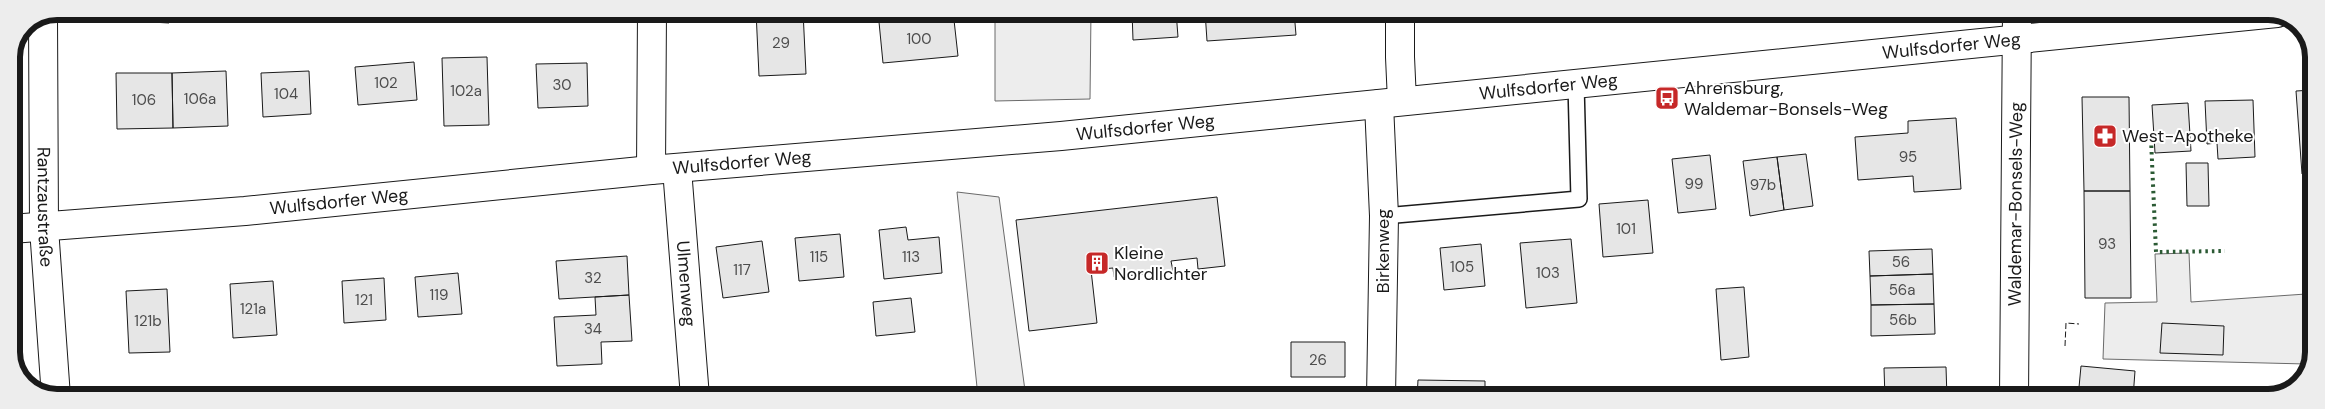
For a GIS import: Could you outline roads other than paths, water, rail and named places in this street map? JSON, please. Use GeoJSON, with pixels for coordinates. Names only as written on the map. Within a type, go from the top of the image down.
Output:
{"type":"FeatureCollection","features":[{"type":"Feature","properties":{"kind":"street"},"geometry":{"type":"LineString","coordinates":[[651,170],[652,20]]}},
{"type":"Feature","properties":{"kind":"street","name":"Birkenweg"},"geometry":{"type":"LineString","coordinates":[[1381,389],[1384,216],[1391,103],[1400,57],[1400,20]]}},
{"type":"Feature","properties":{"kind":"street","name":"Waldemar-Bonsels-Weg"},"geometry":{"type":"LineString","coordinates":[[2014,389],[2017,20]]}},
{"type":"Feature","properties":{"kind":"street","name":"Wulfsdorfer Weg"},"geometry":{"type":"LineString","coordinates":[[20,229],[245,211],[651,170],[1060,136],[2209,20]]}},
{"type":"Feature","properties":{"kind":"street","name":"Rantzaustraße"},"geometry":{"type":"LineString","coordinates":[[43,23],[44,228],[55,389]]}},
{"type":"Feature","properties":{"kind":"street","name":"Ulmenweg"},"geometry":{"type":"LineString","coordinates":[[677,169],[695,389]]}},
{"type":"Feature","properties":{"kind":"lane"},"geometry":{"type":"LineString","coordinates":[[1384,216],[1579,199],[1576,84]]}},
{"type":"Feature","properties":{"kind":"place","name":"Ahrensburg, Waldemar-Bonsels-Weg"},"geometry":{"type":"Point","coordinates":[1667,98]}},
{"type":"Feature","properties":{"kind":"place","name":"West-Apotheke"},"geometry":{"type":"Point","coordinates":[2105,136]}},
{"type":"Feature","properties":{"kind":"place","name":"Kleine Nordlichter"},"geometry":{"type":"Point","coordinates":[1097,263]}}]}
